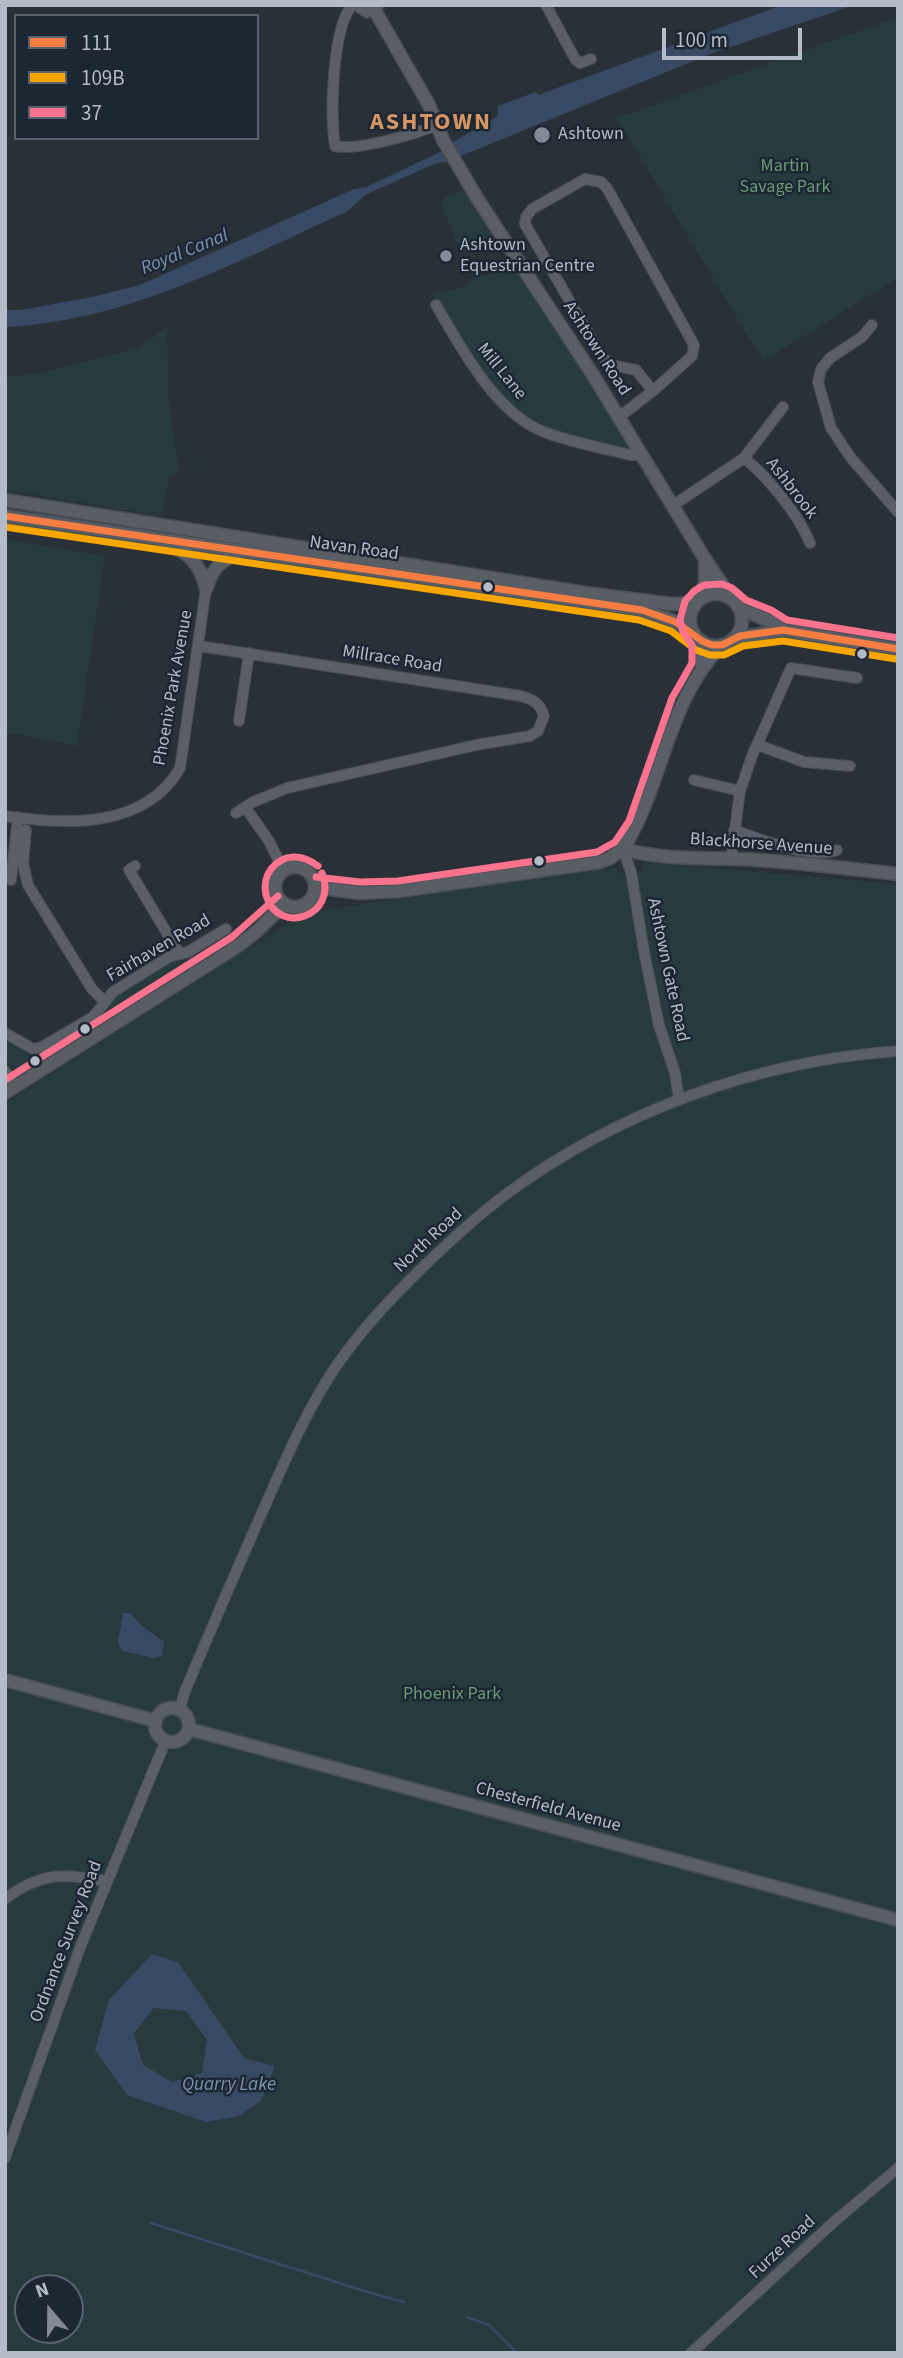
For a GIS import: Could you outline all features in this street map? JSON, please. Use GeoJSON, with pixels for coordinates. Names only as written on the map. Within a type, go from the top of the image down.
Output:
{"type":"FeatureCollection","features":[{"type":"Feature","properties":{"kind":"main road","name":"Navan Road"},"geometry":{"type":"LineString","coordinates":[[5,500],[585,593],[671,604],[698,601]]}},
{"type":"Feature","properties":{"kind":"main road","name":"Navan Road"},"geometry":{"type":"LineString","coordinates":[[5,516],[642,610],[676,622],[698,637]]}},
{"type":"Feature","properties":{"kind":"main road"},"geometry":{"type":"LineString","coordinates":[[138,536],[188,554],[199,567],[206,589]]}},
{"type":"Feature","properties":{"kind":"main road"},"geometry":{"type":"LineString","coordinates":[[206,589],[211,573],[219,563],[244,550]]}},
{"type":"Feature","properties":{"kind":"main road"},"geometry":{"type":"LineString","coordinates":[[783,630],[774,622],[718,594],[698,601],[690,616],[698,637],[712,645],[748,635],[783,630],[898,649]]}},
{"type":"Feature","properties":{"kind":"main road"},"geometry":{"type":"LineString","coordinates":[[727,642],[739,631],[741,622],[735,604]]}},
{"type":"Feature","properties":{"kind":"main road"},"geometry":{"type":"LineString","coordinates":[[316,887],[360,892],[399,891],[600,862],[623,849]]}},
{"type":"Feature","properties":{"kind":"main road","name":"Blackhorse Avenue"},"geometry":{"type":"LineString","coordinates":[[623,849],[636,853],[757,860],[898,874]]}},
{"type":"Feature","properties":{"kind":"main road"},"geometry":{"type":"LineString","coordinates":[[295,867],[312,875],[316,887],[312,899],[302,906],[285,904],[275,888],[276,881],[284,871],[295,867]]}},
{"type":"Feature","properties":{"kind":"main road"},"geometry":{"type":"LineString","coordinates":[[10,1090],[238,946],[285,904]]}},
{"type":"Feature","properties":{"kind":"street"},"geometry":{"type":"LineString","coordinates":[[352,5],[345,15],[338,47],[332,114],[335,146],[365,145],[421,132],[438,125],[376,7],[363,10],[358,5]]}},
{"type":"Feature","properties":{"kind":"street"},"geometry":{"type":"LineString","coordinates":[[546,5],[575,59],[580,63],[591,59]]}},
{"type":"Feature","properties":{"kind":"street","name":"Ashtown Road"},"geometry":{"type":"LineString","coordinates":[[438,125],[454,160],[735,604]]}},
{"type":"Feature","properties":{"kind":"street"},"geometry":{"type":"LineString","coordinates":[[619,417],[653,391],[692,356],[694,345],[607,188],[601,182],[585,179],[532,209],[526,217],[525,225],[602,357],[612,365],[636,370],[642,374],[653,391]]}},
{"type":"Feature","properties":{"kind":"street","name":"Mill Lane"},"geometry":{"type":"LineString","coordinates":[[436,306],[486,384],[515,414],[545,432],[630,455],[641,455]]}},
{"type":"Feature","properties":{"kind":"street"},"geometry":{"type":"LineString","coordinates":[[872,325],[862,337],[831,358],[821,369],[818,382],[831,428],[851,458],[898,512]]}},
{"type":"Feature","properties":{"kind":"street","name":"Ashbrook"},"geometry":{"type":"LineString","coordinates":[[672,506],[744,458],[783,407]]}},
{"type":"Feature","properties":{"kind":"street","name":"Ashbrook"},"geometry":{"type":"LineString","coordinates":[[744,458],[756,467],[792,513],[810,543]]}},
{"type":"Feature","properties":{"kind":"street"},"geometry":{"type":"LineString","coordinates":[[698,601],[705,581],[705,559]]}},
{"type":"Feature","properties":{"kind":"street","name":"Phoenix Park Avenue"},"geometry":{"type":"LineString","coordinates":[[5,816],[106,819],[141,806],[169,785],[180,768],[206,589]]}},
{"type":"Feature","properties":{"kind":"street"},"geometry":{"type":"LineString","coordinates":[[698,637],[702,666]]}},
{"type":"Feature","properties":{"kind":"street"},"geometry":{"type":"LineString","coordinates":[[623,849],[638,826],[682,702],[702,666],[727,642]]}},
{"type":"Feature","properties":{"kind":"street","name":"Millrace Road"},"geometry":{"type":"LineString","coordinates":[[199,646],[524,697],[541,706],[544,716],[538,731],[530,736],[476,745],[287,788],[241,810],[269,841],[284,871]]}},
{"type":"Feature","properties":{"kind":"street"},"geometry":{"type":"LineString","coordinates":[[239,720],[249,653]]}},
{"type":"Feature","properties":{"kind":"street"},"geometry":{"type":"LineString","coordinates":[[731,860],[740,790],[791,668],[857,678]]}},
{"type":"Feature","properties":{"kind":"street"},"geometry":{"type":"LineString","coordinates":[[758,745],[804,762],[850,766]]}},
{"type":"Feature","properties":{"kind":"street"},"geometry":{"type":"LineString","coordinates":[[694,780],[740,790]]}},
{"type":"Feature","properties":{"kind":"street"},"geometry":{"type":"LineString","coordinates":[[11,880],[18,817]]}},
{"type":"Feature","properties":{"kind":"street"},"geometry":{"type":"LineString","coordinates":[[26,830],[23,864],[28,885],[92,989],[105,1002]]}},
{"type":"Feature","properties":{"kind":"street"},"geometry":{"type":"LineString","coordinates":[[734,830],[778,846],[825,853],[837,850]]}},
{"type":"Feature","properties":{"kind":"street","name":"Ashtown Gate Road"},"geometry":{"type":"LineString","coordinates":[[623,849],[631,872],[659,1025],[675,1073],[679,1099]]}},
{"type":"Feature","properties":{"kind":"street"},"geometry":{"type":"LineString","coordinates":[[135,866],[128,870],[179,953]]}},
{"type":"Feature","properties":{"kind":"street"},"geometry":{"type":"LineString","coordinates":[[16,891],[28,885]]}},
{"type":"Feature","properties":{"kind":"street","name":"Fairhaven Road"},"geometry":{"type":"LineString","coordinates":[[5,1033],[17,1038],[27,1047],[37,1049],[93,1017],[113,992],[226,929]]}},
{"type":"Feature","properties":{"kind":"street","name":"North Road"},"geometry":{"type":"LineString","coordinates":[[180,1709],[276,1481],[309,1412],[355,1340],[409,1280],[447,1244],[503,1197],[579,1146],[679,1099],[811,1061],[898,1051]]}},
{"type":"Feature","properties":{"kind":"street"},"geometry":{"type":"LineString","coordinates":[[5,1071],[10,1090]]}},
{"type":"Feature","properties":{"kind":"street"},"geometry":{"type":"LineString","coordinates":[[5,1681],[156,1721]]}},
{"type":"Feature","properties":{"kind":"street"},"geometry":{"type":"LineString","coordinates":[[165,1709],[180,1709],[189,1720],[189,1729],[179,1740],[166,1740],[157,1731],[156,1721],[165,1709]]}},
{"type":"Feature","properties":{"kind":"street","name":"Chesterfield Avenue"},"geometry":{"type":"LineString","coordinates":[[189,1729],[898,1920]]}},
{"type":"Feature","properties":{"kind":"street","name":"Ordnance Survey Road"},"geometry":{"type":"LineString","coordinates":[[5,2158],[81,1945],[166,1740]]}},
{"type":"Feature","properties":{"kind":"street"},"geometry":{"type":"LineString","coordinates":[[5,1899],[29,1884],[51,1876],[74,1875],[106,1881]]}},
{"type":"Feature","properties":{"kind":"street","name":"Furze Road"},"geometry":{"type":"LineString","coordinates":[[691,2353],[836,2220],[898,2168]]}},
{"type":"Feature","properties":{"kind":"green space","name":"Martin Savage Park"},"geometry":{"type":"Polygon","coordinates":[[[898,17],[898,278],[763,361],[617,118],[898,17]]]}},
{"type":"Feature","properties":{"kind":"green space"},"geometry":{"type":"Polygon","coordinates":[[[463,190],[497,240],[494,245],[462,253],[440,203],[450,194],[463,190]]]}},
{"type":"Feature","properties":{"kind":"green space"},"geometry":{"type":"Polygon","coordinates":[[[515,266],[637,451],[594,442],[553,429],[516,408],[499,394],[477,367],[433,294],[466,286],[470,280],[515,266]]]}},
{"type":"Feature","properties":{"kind":"green space"},"geometry":{"type":"Polygon","coordinates":[[[167,327],[169,405],[179,469],[170,479],[161,516],[5,490],[5,377],[44,372],[140,347],[167,327]]]}},
{"type":"Feature","properties":{"kind":"green space"},"geometry":{"type":"Polygon","coordinates":[[[5,539],[105,556],[77,746],[5,732],[5,539]]]}},
{"type":"Feature","properties":{"kind":"green space","name":"Phoenix Park"},"geometry":{"type":"Polygon","coordinates":[[[644,862],[898,884],[898,2353],[5,2353],[5,1103],[304,913],[443,892],[483,883],[494,884],[615,868],[619,873],[642,871],[644,862]]]}},
{"type":"Feature","properties":{"kind":"green space"},"geometry":{"type":"Polygon","coordinates":[[[192,956],[194,960],[21,1073],[9,1065],[5,1041],[20,1047],[29,1056],[39,1057],[99,1019],[113,999],[176,960],[192,956]]]}},
{"type":"Feature","properties":{"kind":"water"},"geometry":{"type":"Polygon","coordinates":[[[782,5],[854,5],[713,53],[446,162],[434,164],[365,195],[348,211],[182,286],[95,313],[51,322],[5,327],[5,310],[21,310],[92,297],[140,285],[354,189],[364,188],[451,147],[453,142],[498,116],[498,106],[536,92],[538,95],[782,5]]]}},
{"type":"Feature","properties":{"kind":"water"},"geometry":{"type":"Polygon","coordinates":[[[123,1613],[130,1613],[142,1626],[164,1642],[162,1656],[154,1658],[122,1651],[118,1642],[123,1613]]]}},
{"type":"Feature","properties":{"kind":"water","name":"Quarry Lake"},"geometry":{"type":"Polygon","coordinates":[[[152,1954],[178,1962],[244,2058],[275,2066],[261,2101],[239,2116],[206,2122],[127,2095],[95,2050],[109,2000],[152,1954]],[[153,2008],[134,2034],[143,2065],[172,2082],[202,2073],[207,2040],[186,2011],[153,2008]]]}},
{"type":"Feature","properties":{"kind":"waterway"},"geometry":{"type":"LineString","coordinates":[[151,2223],[404,2302]]}},
{"type":"Feature","properties":{"kind":"waterway"},"geometry":{"type":"LineString","coordinates":[[467,2317],[489,2325],[517,2353]]}},
{"type":"Feature","properties":{"kind":"transit line","name":"111"},"geometry":{"type":"LineString","coordinates":[[5,516],[642,610],[676,622],[712,645],[722,645],[740,636],[783,630],[898,649]]}},
{"type":"Feature","properties":{"kind":"transit line","name":"109B"},"geometry":{"type":"LineString","coordinates":[[5,527],[639,620],[671,631],[696,650],[710,655],[724,655],[743,646],[783,641],[896,659]]}},
{"type":"Feature","properties":{"kind":"transit line","name":"37"},"geometry":{"type":"LineString","coordinates":[[316,877],[360,882],[398,881],[597,852],[615,842],[629,821],[672,698],[692,663],[692,645],[683,632],[680,620],[685,601],[704,585],[722,584],[732,588],[746,600],[787,620],[898,638]]}},
{"type":"Feature","properties":{"kind":"transit line","name":"37"},"geometry":{"type":"LineString","coordinates":[[318,866],[300,857],[287,858],[276,864],[269,872],[265,885],[266,895],[273,908],[282,915],[293,918],[305,916],[315,910],[322,900],[325,888],[322,873]]}},
{"type":"Feature","properties":{"kind":"transit line","name":"37"},"geometry":{"type":"LineString","coordinates":[[5,1080],[232,937],[278,896]]}},
{"type":"Feature","properties":{"kind":"place","name":"Ashtown"},"geometry":{"type":"Point","coordinates":[542,135]}},
{"type":"Feature","properties":{"kind":"place","name":"Ashtown Equestrian Centre"},"geometry":{"type":"Point","coordinates":[446,256]}},
{"type":"Feature","properties":{"kind":"district","name":"ASHTOWN"},"geometry":{"type":"Point","coordinates":[431,124]}},
{"type":"Feature","properties":{"kind":"water label","name":"Royal Canal"},"geometry":{"type":"Point","coordinates":[185,253]}}]}
